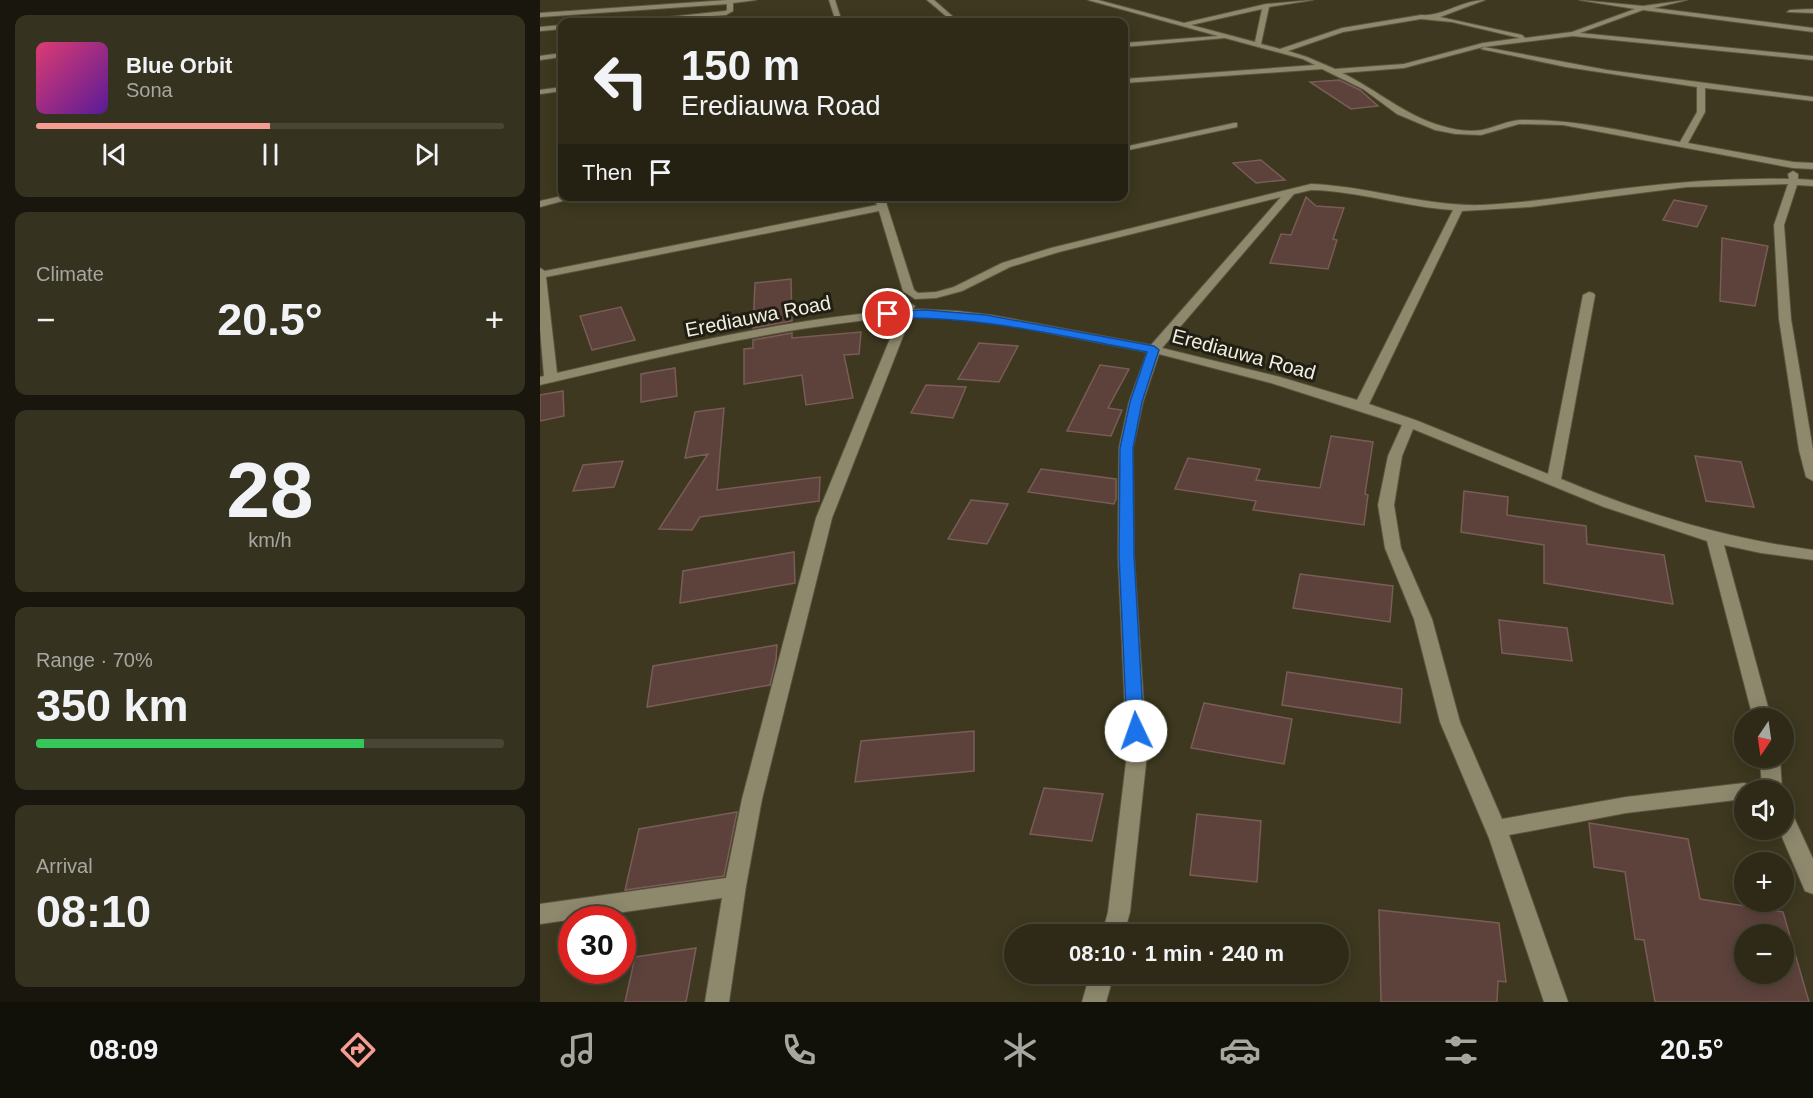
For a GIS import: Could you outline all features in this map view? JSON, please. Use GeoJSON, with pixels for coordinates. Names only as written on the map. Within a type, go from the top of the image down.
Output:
{"type":"FeatureCollection","features":[{"type":"Feature","properties":{"kind":"street"},"geometry":{"type":"LineString","coordinates":[[646,8],[657,0]]}},
{"type":"Feature","properties":{"kind":"street"},"geometry":{"type":"LineString","coordinates":[[540,15],[753,0]]}},
{"type":"Feature","properties":{"kind":"street"},"geometry":{"type":"LineString","coordinates":[[832,0],[838,18]]}},
{"type":"Feature","properties":{"kind":"street"},"geometry":{"type":"LineString","coordinates":[[930,0],[951,18]]}},
{"type":"Feature","properties":{"kind":"street"},"geometry":{"type":"LineString","coordinates":[[1091,0],[1282,51],[1326,66],[1366,87],[1400,112],[1438,128],[1456,132],[1481,133],[1519,122],[1563,123],[1792,165],[1813,166]]}},
{"type":"Feature","properties":{"kind":"street"},"geometry":{"type":"LineString","coordinates":[[1280,0],[1298,3]]}},
{"type":"Feature","properties":{"kind":"street"},"geometry":{"type":"LineString","coordinates":[[1184,25],[1266,6],[1310,0]]}},
{"type":"Feature","properties":{"kind":"street"},"geometry":{"type":"LineString","coordinates":[[1434,17],[1482,0]]}},
{"type":"Feature","properties":{"kind":"street"},"geometry":{"type":"LineString","coordinates":[[1582,0],[1813,30]]}},
{"type":"Feature","properties":{"kind":"street"},"geometry":{"type":"LineString","coordinates":[[1574,34],[1642,8],[1684,0]]}},
{"type":"Feature","properties":{"kind":"street"},"geometry":{"type":"LineString","coordinates":[[669,18],[726,13],[730,11],[730,2]]}},
{"type":"Feature","properties":{"kind":"street"},"geometry":{"type":"LineString","coordinates":[[1258,45],[1266,6]]}},
{"type":"Feature","properties":{"kind":"street"},"geometry":{"type":"LineString","coordinates":[[562,14],[566,7]]}},
{"type":"Feature","properties":{"kind":"street"},"geometry":{"type":"LineString","coordinates":[[1790,12],[1813,11]]}},
{"type":"Feature","properties":{"kind":"street"},"geometry":{"type":"LineString","coordinates":[[1282,51],[1342,30],[1421,17],[1434,17],[1531,39]]}},
{"type":"Feature","properties":{"kind":"street"},"geometry":{"type":"LineString","coordinates":[[540,29],[558,27]]}},
{"type":"Feature","properties":{"kind":"street"},"geometry":{"type":"LineString","coordinates":[[1801,29],[1805,37]]}},
{"type":"Feature","properties":{"kind":"street"},"geometry":{"type":"LineString","coordinates":[[1336,71],[1404,66],[1481,47],[1574,34],[1813,56],[1809,46]]}},
{"type":"Feature","properties":{"kind":"street"},"geometry":{"type":"LineString","coordinates":[[1128,45],[1231,37]]}},
{"type":"Feature","properties":{"kind":"street"},"geometry":{"type":"LineString","coordinates":[[1481,47],[1546,63],[1701,86],[1813,99]]}},
{"type":"Feature","properties":{"kind":"street"},"geometry":{"type":"LineString","coordinates":[[540,57],[558,55]]}},
{"type":"Feature","properties":{"kind":"street"},"geometry":{"type":"LineString","coordinates":[[1128,81],[1326,66]]}},
{"type":"Feature","properties":{"kind":"street"},"geometry":{"type":"LineString","coordinates":[[1683,144],[1701,112],[1701,86]]}},
{"type":"Feature","properties":{"kind":"street"},"geometry":{"type":"LineString","coordinates":[[540,92],[558,90]]}},
{"type":"Feature","properties":{"kind":"street"},"geometry":{"type":"LineString","coordinates":[[1128,148],[1234,125]]}},
{"type":"Feature","properties":{"kind":"street"},"geometry":{"type":"LineString","coordinates":[[1792,165],[1794,181],[1779,225],[1785,319],[1813,477]]}},
{"type":"Feature","properties":{"kind":"street"},"geometry":{"type":"LineString","coordinates":[[883,201],[909,291],[915,296],[936,295],[958,289],[1006,266],[1055,250],[1311,187],[1331,186],[1434,206],[1459,208],[1548,204],[1644,189],[1737,181],[1813,183]]}},
{"type":"Feature","properties":{"kind":"street"},"geometry":{"type":"LineString","coordinates":[[1116,924],[1137,753],[1126,555],[1126,448],[1136,402],[1154,350],[1290,193]]}},
{"type":"Feature","properties":{"kind":"street"},"geometry":{"type":"LineString","coordinates":[[540,204],[558,200]]}},
{"type":"Feature","properties":{"kind":"street"},"geometry":{"type":"LineString","coordinates":[[545,379],[541,273],[878,201]]}},
{"type":"Feature","properties":{"kind":"street"},"geometry":{"type":"LineString","coordinates":[[1361,406],[1459,208]]}},
{"type":"Feature","properties":{"kind":"street"},"geometry":{"type":"LineString","coordinates":[[1554,480],[1589,295]]}},
{"type":"Feature","properties":{"kind":"street"},"geometry":{"type":"LineString","coordinates":[[717,1002],[735,886],[752,799],[824,518],[906,312],[915,296]]}},
{"type":"Feature","properties":{"kind":"street","name":"Erediauwa Road"},"geometry":{"type":"LineString","coordinates":[[545,379],[774,330],[906,312],[986,319],[1154,350],[1361,406],[1628,511],[1715,540],[1774,552],[1813,555]]}},
{"type":"Feature","properties":{"kind":"street"},"geometry":{"type":"LineString","coordinates":[[1409,423],[1395,456],[1386,505],[1393,548],[1423,619],[1450,722],[1496,829],[1556,1002]]}},
{"type":"Feature","properties":{"kind":"street"},"geometry":{"type":"LineString","coordinates":[[1715,540],[1758,708]]}},
{"type":"Feature","properties":{"kind":"street"},"geometry":{"type":"LineString","coordinates":[[1496,829],[1626,805],[1734,792]]}},
{"type":"Feature","properties":{"kind":"street"},"geometry":{"type":"LineString","coordinates":[[1794,840],[1813,884]]}},
{"type":"Feature","properties":{"kind":"street"},"geometry":{"type":"LineString","coordinates":[[540,914],[735,886]]}},
{"type":"Feature","properties":{"kind":"street"},"geometry":{"type":"LineString","coordinates":[[1094,1002],[1099,984]]}},
{"type":"Feature","properties":{"kind":"building"},"geometry":{"type":"Polygon","coordinates":[[[1339,80],[1360,90],[1378,106],[1351,109],[1310,82],[1339,80]]]}},
{"type":"Feature","properties":{"kind":"building"},"geometry":{"type":"Polygon","coordinates":[[[1261,160],[1285,180],[1256,183],[1233,163],[1261,160]]]}},
{"type":"Feature","properties":{"kind":"building"},"geometry":{"type":"Polygon","coordinates":[[[1306,197],[1316,206],[1344,208],[1333,239],[1337,240],[1328,269],[1270,263],[1281,234],[1291,235],[1306,197]]]}},
{"type":"Feature","properties":{"kind":"building"},"geometry":{"type":"Polygon","coordinates":[[[1674,200],[1707,206],[1697,227],[1663,220],[1674,200]]]}},
{"type":"Feature","properties":{"kind":"building"},"geometry":{"type":"Polygon","coordinates":[[[1722,238],[1768,246],[1755,306],[1720,301],[1722,238]]]}},
{"type":"Feature","properties":{"kind":"building"},"geometry":{"type":"Polygon","coordinates":[[[791,279],[792,321],[753,328],[755,283],[791,279]]]}},
{"type":"Feature","properties":{"kind":"building"},"geometry":{"type":"Polygon","coordinates":[[[621,307],[635,340],[592,350],[580,316],[621,307]]]}},
{"type":"Feature","properties":{"kind":"building"},"geometry":{"type":"Polygon","coordinates":[[[861,332],[859,354],[844,355],[853,398],[806,405],[802,375],[744,384],[744,349],[753,348],[753,340],[792,333],[792,338],[861,332]]]}},
{"type":"Feature","properties":{"kind":"building"},"geometry":{"type":"Polygon","coordinates":[[[979,343],[1018,346],[999,382],[958,379],[979,343]]]}},
{"type":"Feature","properties":{"kind":"building"},"geometry":{"type":"Polygon","coordinates":[[[1100,365],[1129,369],[1108,408],[1122,410],[1111,436],[1067,431],[1100,365]]]}},
{"type":"Feature","properties":{"kind":"building"},"geometry":{"type":"Polygon","coordinates":[[[675,368],[677,396],[641,402],[641,374],[675,368]]]}},
{"type":"Feature","properties":{"kind":"building"},"geometry":{"type":"Polygon","coordinates":[[[926,385],[966,387],[953,418],[911,413],[926,385]]]}},
{"type":"Feature","properties":{"kind":"building"},"geometry":{"type":"Polygon","coordinates":[[[563,391],[564,416],[540,421],[540,395],[563,391]]]}},
{"type":"Feature","properties":{"kind":"building"},"geometry":{"type":"Polygon","coordinates":[[[724,408],[717,490],[820,477],[819,501],[700,517],[692,530],[659,529],[708,454],[685,458],[695,412],[724,408]]]}},
{"type":"Feature","properties":{"kind":"building"},"geometry":{"type":"Polygon","coordinates":[[[1331,436],[1373,442],[1365,494],[1368,495],[1364,525],[1253,510],[1256,501],[1175,489],[1188,458],[1260,469],[1256,480],[1320,488],[1331,436]]]}},
{"type":"Feature","properties":{"kind":"building"},"geometry":{"type":"Polygon","coordinates":[[[1695,456],[1741,462],[1754,507],[1706,501],[1695,456]]]}},
{"type":"Feature","properties":{"kind":"building"},"geometry":{"type":"Polygon","coordinates":[[[623,461],[614,487],[573,491],[583,465],[623,461]]]}},
{"type":"Feature","properties":{"kind":"building"},"geometry":{"type":"Polygon","coordinates":[[[1041,469],[1116,479],[1114,504],[1028,492],[1041,469]]]}},
{"type":"Feature","properties":{"kind":"building"},"geometry":{"type":"Polygon","coordinates":[[[1464,491],[1508,497],[1507,515],[1586,526],[1587,544],[1664,555],[1673,604],[1544,583],[1544,545],[1461,532],[1464,491]]]}},
{"type":"Feature","properties":{"kind":"building"},"geometry":{"type":"Polygon","coordinates":[[[971,500],[1008,504],[987,544],[948,539],[971,500]]]}},
{"type":"Feature","properties":{"kind":"building"},"geometry":{"type":"Polygon","coordinates":[[[794,552],[795,583],[680,603],[683,571],[794,552]]]}},
{"type":"Feature","properties":{"kind":"building"},"geometry":{"type":"Polygon","coordinates":[[[1300,574],[1393,586],[1390,622],[1293,608],[1300,574]]]}},
{"type":"Feature","properties":{"kind":"building"},"geometry":{"type":"Polygon","coordinates":[[[1499,620],[1567,628],[1572,661],[1502,653],[1499,620]]]}},
{"type":"Feature","properties":{"kind":"building"},"geometry":{"type":"Polygon","coordinates":[[[777,645],[770,685],[647,707],[653,666],[777,645]]]}},
{"type":"Feature","properties":{"kind":"building"},"geometry":{"type":"Polygon","coordinates":[[[1287,672],[1402,689],[1400,723],[1282,705],[1287,672]]]}},
{"type":"Feature","properties":{"kind":"building"},"geometry":{"type":"Polygon","coordinates":[[[1204,703],[1292,719],[1284,764],[1191,748],[1204,703]]]}},
{"type":"Feature","properties":{"kind":"building"},"geometry":{"type":"Polygon","coordinates":[[[974,731],[974,771],[855,782],[861,741],[974,731]]]}},
{"type":"Feature","properties":{"kind":"building"},"geometry":{"type":"Polygon","coordinates":[[[1044,788],[1103,794],[1092,841],[1030,834],[1044,788]]]}},
{"type":"Feature","properties":{"kind":"building"},"geometry":{"type":"Polygon","coordinates":[[[737,812],[724,876],[625,890],[639,829],[737,812]]]}},
{"type":"Feature","properties":{"kind":"building"},"geometry":{"type":"Polygon","coordinates":[[[1197,814],[1261,821],[1257,882],[1190,875],[1197,814]]]}},
{"type":"Feature","properties":{"kind":"building"},"geometry":{"type":"Polygon","coordinates":[[[1589,823],[1688,839],[1700,899],[1734,904],[1734,912],[1783,912],[1786,924],[1734,924],[1734,984],[1794,984],[1794,950],[1809,1002],[1655,1002],[1644,940],[1635,939],[1625,872],[1594,867],[1589,823]]]}},
{"type":"Feature","properties":{"kind":"building"},"geometry":{"type":"Polygon","coordinates":[[[1379,910],[1499,923],[1506,982],[1498,981],[1497,1002],[1381,1002],[1379,910]]]}},
{"type":"Feature","properties":{"kind":"building"},"geometry":{"type":"Polygon","coordinates":[[[696,948],[686,1002],[625,1002],[629,984],[636,984],[636,957],[696,948]]]}},
{"type":"Feature","properties":{"kind":"route"},"geometry":{"type":"LineString","coordinates":[[888,314],[906,312],[986,319],[1154,350],[1136,402],[1126,448],[1126,555],[1136,731]]}}]}
